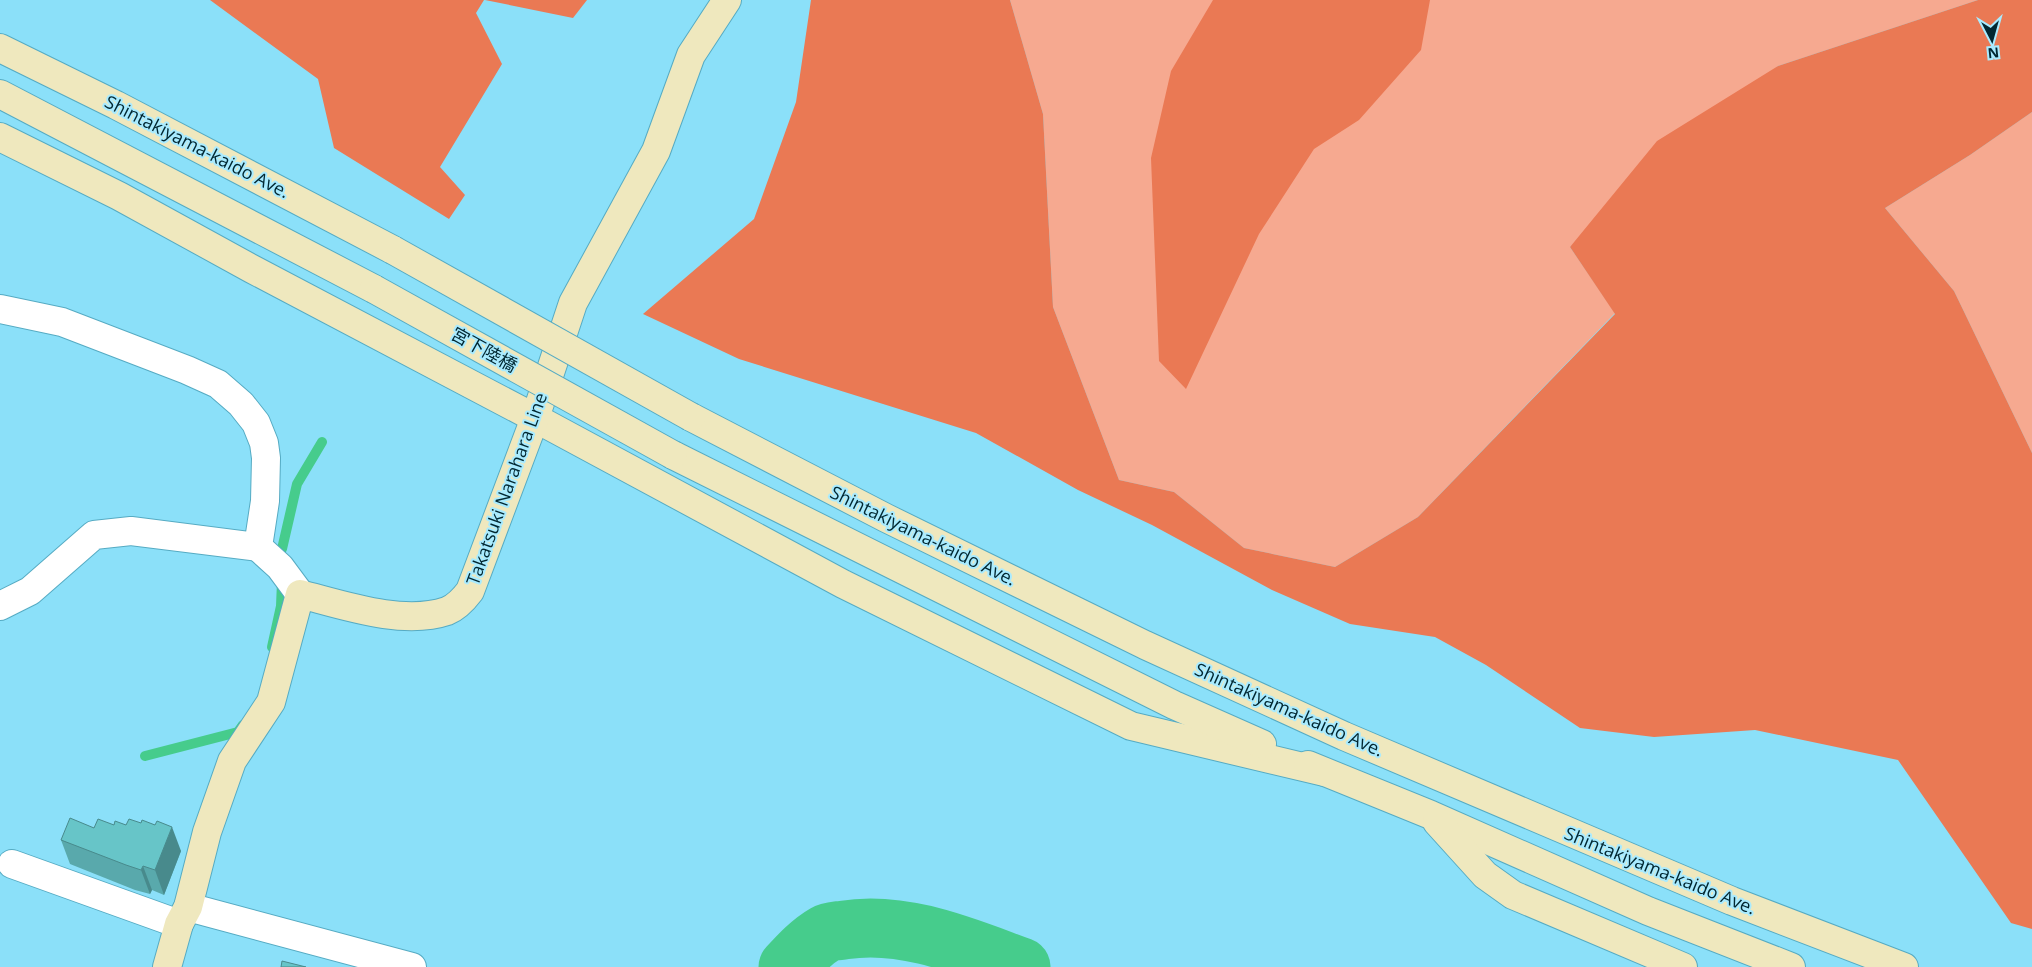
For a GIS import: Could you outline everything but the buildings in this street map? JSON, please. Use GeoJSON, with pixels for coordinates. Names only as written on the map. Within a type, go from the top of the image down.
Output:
{"type":"FeatureCollection","features":[{"type":"Feature","properties":{"kind":"main road","name":"Takatsuki Narahara Line"},"geometry":{"type":"LineString","coordinates":[[300,594],[365,611],[396,616],[448,611],[461,602],[470,591],[535,418],[573,303],[656,151],[691,55],[727,0]]}},
{"type":"Feature","properties":{"kind":"main road","name":"Shintakiyama-kaido Ave."},"geometry":{"type":"LineString","coordinates":[[0,48],[116,105],[393,250],[691,416],[904,527],[1145,645],[1326,728],[1732,901],[1894,964],[1924,967]]}},
{"type":"Feature","properties":{"kind":"main road","name":"宮下陸橋"},"geometry":{"type":"LineString","coordinates":[[0,94],[374,289],[673,455],[1174,705],[1324,772]]}},
{"type":"Feature","properties":{"kind":"main road"},"geometry":{"type":"LineString","coordinates":[[0,136],[120,196],[252,269],[535,418],[843,584],[1131,726],[1324,772],[1432,815],[1648,911],[1791,967]]}},
{"type":"Feature","properties":{"kind":"main road"},"geometry":{"type":"LineString","coordinates":[[168,967],[207,832],[232,761],[271,702],[300,594]]}},
{"type":"Feature","properties":{"kind":"main road"},"geometry":{"type":"LineString","coordinates":[[1432,815],[1485,875],[1513,895],[1683,967]]}},
{"type":"Feature","properties":{"kind":"street"},"geometry":{"type":"LineString","coordinates":[[0,309],[62,322],[187,370],[218,384],[241,404],[256,423],[264,443],[266,458],[265,501],[258,547]]}},
{"type":"Feature","properties":{"kind":"street"},"geometry":{"type":"LineString","coordinates":[[0,606],[30,591],[94,535],[131,531],[258,547],[280,567],[300,594]]}},
{"type":"Feature","properties":{"kind":"street"},"geometry":{"type":"LineString","coordinates":[[12,864],[184,915],[412,967]]}},
{"type":"Feature","properties":{"kind":"shaded area"},"geometry":{"type":"Polygon","coordinates":[[[210,0],[484,0],[476,13],[502,64],[440,167],[465,195],[449,219],[334,148],[318,79],[210,0]]]}},
{"type":"Feature","properties":{"kind":"shaded area"},"geometry":{"type":"Polygon","coordinates":[[[485,0],[587,0],[573,18],[485,0]]]}},
{"type":"Feature","properties":{"kind":"shaded area"},"geometry":{"type":"Polygon","coordinates":[[[811,0],[1010,0],[1043,114],[1053,307],[1119,480],[1174,492],[1244,548],[1335,567],[1418,517],[1615,314],[1570,247],[1657,141],[1778,66],[1978,0],[2032,0],[2032,112],[1970,155],[1885,208],[1954,291],[2032,453],[2032,929],[2011,923],[1898,760],[1755,730],[1654,737],[1580,728],[1486,665],[1435,637],[1350,624],[1272,590],[1152,525],[1078,490],[976,433],[739,359],[643,314],[754,219],[796,102],[811,0]]]}},
{"type":"Feature","properties":{"kind":"shaded area"},"geometry":{"type":"Polygon","coordinates":[[[1010,0],[1978,0],[1778,66],[1570,247],[1615,313],[1418,517],[1335,567],[1244,548],[1174,492],[1119,480],[1053,307],[1043,114],[1010,0]]]}},
{"type":"Feature","properties":{"kind":"shaded area"},"geometry":{"type":"Polygon","coordinates":[[[1213,0],[1430,0],[1421,50],[1359,120],[1314,149],[1259,234],[1186,389],[1159,361],[1151,158],[1171,71],[1213,0]]]}},
{"type":"Feature","properties":{"kind":"shaded area"},"geometry":{"type":"Polygon","coordinates":[[[2032,112],[2032,453],[1954,291],[1885,208],[1970,155],[2032,112]]]}},
{"type":"Feature","properties":{"kind":"waterway"},"geometry":{"type":"LineString","coordinates":[[282,549],[297,484],[322,442]]}},
{"type":"Feature","properties":{"kind":"waterway"},"geometry":{"type":"LineString","coordinates":[[272,647],[281,606],[282,582]]}},
{"type":"Feature","properties":{"kind":"waterway"},"geometry":{"type":"LineString","coordinates":[[145,756],[238,732],[243,725]]}},
{"type":"Feature","properties":{"kind":"waterway"},"geometry":{"type":"LineString","coordinates":[[788,967],[810,945],[829,932],[867,928],[912,932],[934,937],[1021,967]]}}]}
